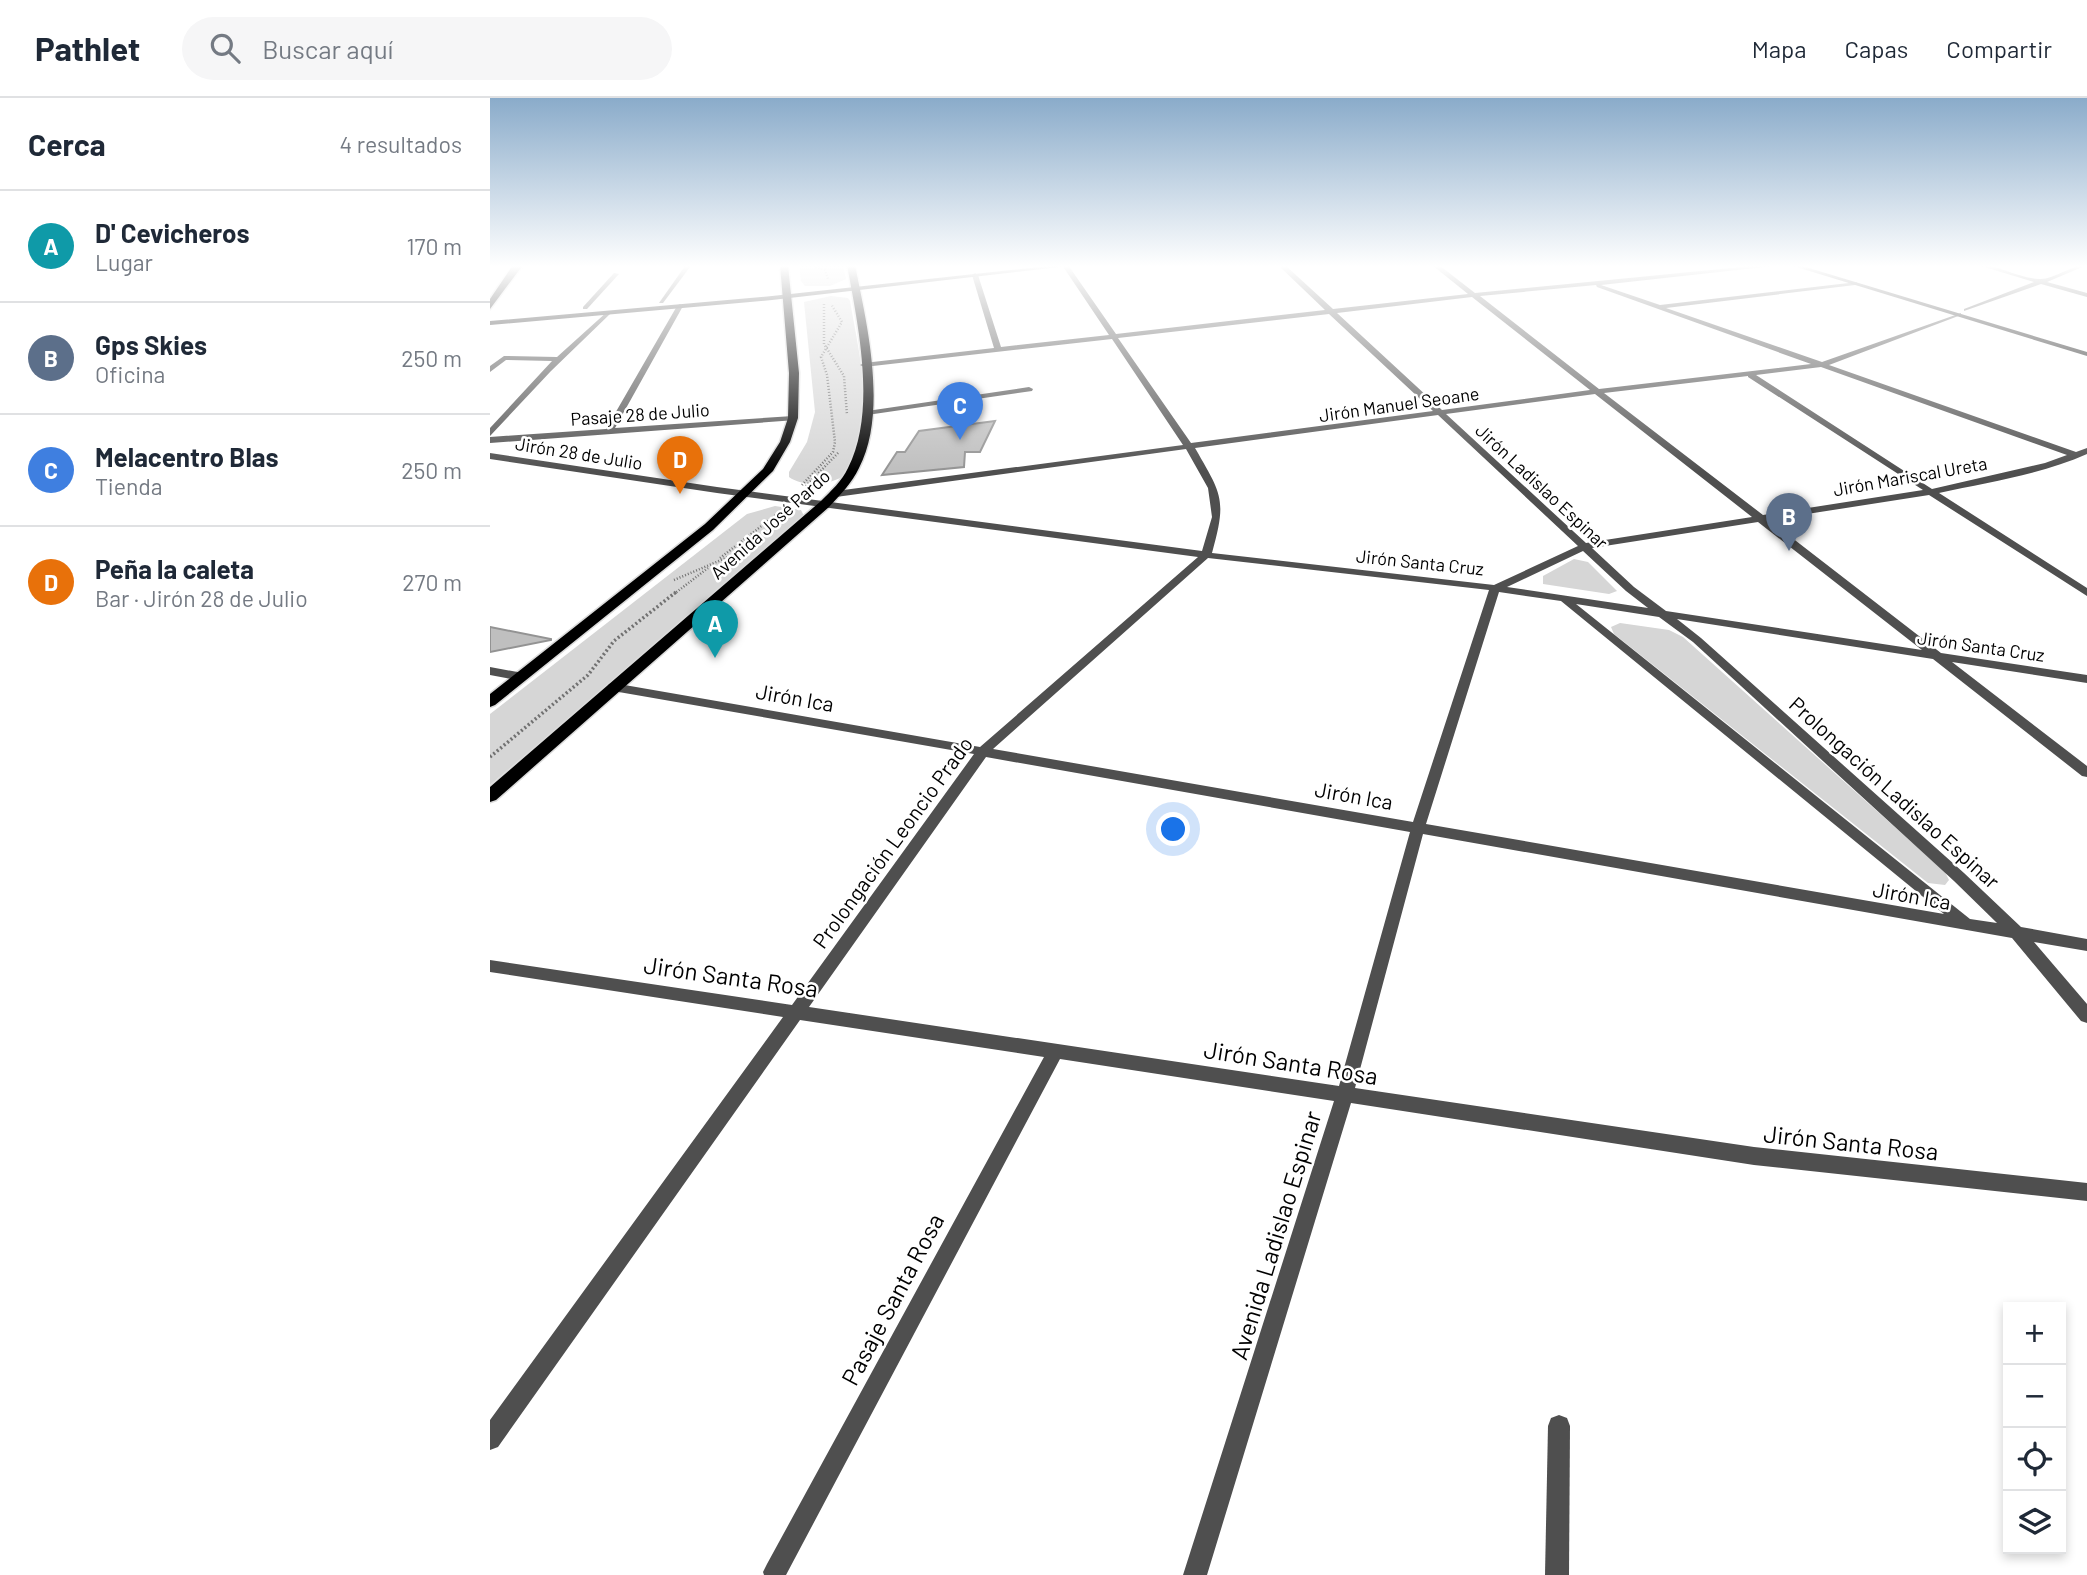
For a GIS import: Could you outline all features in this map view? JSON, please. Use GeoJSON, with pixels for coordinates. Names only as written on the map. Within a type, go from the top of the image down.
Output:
{"type":"FeatureCollection","features":[{"type":"Feature","properties":{"kind":"main road","name":"Avenida José Pardo"},"geometry":{"type":"LineString","coordinates":[[490,702],[747,493],[766,471],[785,442],[793,418],[791,334]]}},
{"type":"Feature","properties":{"kind":"main road","name":"Avenida José Pardo"},"geometry":{"type":"LineString","coordinates":[[490,796],[830,499],[855,467],[864,440],[867,413],[860,334]]}},
{"type":"Feature","properties":{"kind":"main road"},"geometry":{"type":"LineString","coordinates":[[2026,334],[2087,354]]}},
{"type":"Feature","properties":{"kind":"main road"},"geometry":{"type":"LineString","coordinates":[[2044,334],[2085,345]]}},
{"type":"Feature","properties":{"kind":"main road"},"geometry":{"type":"LineString","coordinates":[[2070,349],[2085,345]]}},
{"type":"Feature","properties":{"kind":"street"},"geometry":{"type":"LineString","coordinates":[[490,433],[558,359],[585,334]]}},
{"type":"Feature","properties":{"kind":"street"},"geometry":{"type":"LineString","coordinates":[[609,432],[665,334]]}},
{"type":"Feature","properties":{"kind":"street"},"geometry":{"type":"LineString","coordinates":[[993,334],[998,349]]}},
{"type":"Feature","properties":{"kind":"street"},"geometry":{"type":"LineString","coordinates":[[864,365],[1131,334]]}},
{"type":"Feature","properties":{"kind":"street","name":"Jirón Ladislao Espinar"},"geometry":{"type":"LineString","coordinates":[[1357,334],[1630,589],[1661,613]]}},
{"type":"Feature","properties":{"kind":"street"},"geometry":{"type":"LineString","coordinates":[[1525,334],[2087,773]]}},
{"type":"Feature","properties":{"kind":"street"},"geometry":{"type":"LineString","coordinates":[[1736,334],[2084,455]]}},
{"type":"Feature","properties":{"kind":"street","name":"Jirón Manuel Seoane"},"geometry":{"type":"LineString","coordinates":[[830,499],[895,486],[1600,391],[1822,365],[1904,334]]}},
{"type":"Feature","properties":{"kind":"street"},"geometry":{"type":"LineString","coordinates":[[1112,336],[1190,448],[1213,488],[1217,517],[1206,555]]}},
{"type":"Feature","properties":{"kind":"street"},"geometry":{"type":"LineString","coordinates":[[490,370],[504,358],[558,359]]}},
{"type":"Feature","properties":{"kind":"street"},"geometry":{"type":"LineString","coordinates":[[1751,375],[2087,593]]}},
{"type":"Feature","properties":{"kind":"street"},"geometry":{"type":"LineString","coordinates":[[867,413],[1029,389]]}},
{"type":"Feature","properties":{"kind":"street","name":"Pasaje 28 de Julio"},"geometry":{"type":"LineString","coordinates":[[490,440],[793,418]]}},
{"type":"Feature","properties":{"kind":"street","name":"Jirón Mariscal Ureta"},"geometry":{"type":"LineString","coordinates":[[1495,588],[1585,546],[1930,492],[2084,455]]}},
{"type":"Feature","properties":{"kind":"street","name":"Jirón 28 de Julio"},"geometry":{"type":"LineString","coordinates":[[490,456],[747,493]]}},
{"type":"Feature","properties":{"kind":"street"},"geometry":{"type":"LineString","coordinates":[[884,512],[895,486]]}},
{"type":"Feature","properties":{"kind":"street","name":"Jirón Santa Cruz"},"geometry":{"type":"LineString","coordinates":[[747,493],[830,499],[884,512],[1206,555],[1495,588],[2087,679]]}},
{"type":"Feature","properties":{"kind":"street","name":"Prolongación Leoncio Prado"},"geometry":{"type":"LineString","coordinates":[[490,1439],[984,750],[1206,555]]}},
{"type":"Feature","properties":{"kind":"street","name":"Avenida Ladislao Espinar"},"geometry":{"type":"LineString","coordinates":[[1195,1575],[1345,1094],[1418,828],[1495,588]]}},
{"type":"Feature","properties":{"kind":"street"},"geometry":{"type":"LineString","coordinates":[[1564,599],[1970,927]]}},
{"type":"Feature","properties":{"kind":"street","name":"Prolongación Ladislao Espinar"},"geometry":{"type":"LineString","coordinates":[[1661,613],[1707,649],[2019,935],[2087,1016]]}},
{"type":"Feature","properties":{"kind":"street"},"geometry":{"type":"LineString","coordinates":[[490,671],[523,677]]}},
{"type":"Feature","properties":{"kind":"street","name":"Jirón Ica"},"geometry":{"type":"LineString","coordinates":[[613,687],[984,750],[1970,927],[2087,945]]}},
{"type":"Feature","properties":{"kind":"street","name":"Jirón Santa Rosa"},"geometry":{"type":"LineString","coordinates":[[490,966],[1754,1156],[2087,1192]]}},
{"type":"Feature","properties":{"kind":"street","name":"Pasaje Santa Rosa"},"geometry":{"type":"LineString","coordinates":[[775,1572],[1056,1051]]}},
{"type":"Feature","properties":{"kind":"street"},"geometry":{"type":"LineString","coordinates":[[1558,1575],[1559,1426]]}},
{"type":"Feature","properties":{"kind":"shaded area"},"geometry":{"type":"Polygon","coordinates":[[[807,334],[855,334],[864,392],[861,438],[854,458],[842,477],[808,484],[789,477],[789,472],[807,442],[815,412],[807,334]]]}},
{"type":"Feature","properties":{"kind":"shaded area"},"geometry":{"type":"Polygon","coordinates":[[[775,506],[801,510],[805,518],[490,785],[490,714],[747,514],[775,506]]]}},
{"type":"Feature","properties":{"kind":"shaded area"},"geometry":{"type":"Polygon","coordinates":[[[1574,559],[1588,562],[1617,591],[1609,594],[1543,584],[1543,576],[1574,559]]]}},
{"type":"Feature","properties":{"kind":"shaded area"},"geometry":{"type":"Polygon","coordinates":[[[1620,623],[1669,630],[1683,637],[1945,872],[1949,880],[1945,885],[1928,883],[1614,634],[1611,627],[1620,623]]]}},
{"type":"Feature","properties":{"kind":"building"},"geometry":{"type":"Polygon","coordinates":[[[995,421],[980,452],[965,452],[964,467],[882,475],[897,452],[905,452],[919,431],[995,421]]]}},
{"type":"Feature","properties":{"kind":"building"},"geometry":{"type":"Polygon","coordinates":[[[490,627],[551,639],[551,640],[490,652],[490,627]]]}},
{"type":"Feature","properties":{"kind":"place","name":"Melacentro Blas"},"geometry":{"type":"Point","coordinates":[960,440]}},
{"type":"Feature","properties":{"kind":"place","name":"Peña la caleta"},"geometry":{"type":"Point","coordinates":[680,494]}},
{"type":"Feature","properties":{"kind":"place","name":"Gps Skies"},"geometry":{"type":"Point","coordinates":[1789,551]}},
{"type":"Feature","properties":{"kind":"place","name":"D' Cevicheros"},"geometry":{"type":"Point","coordinates":[715,658]}}]}
